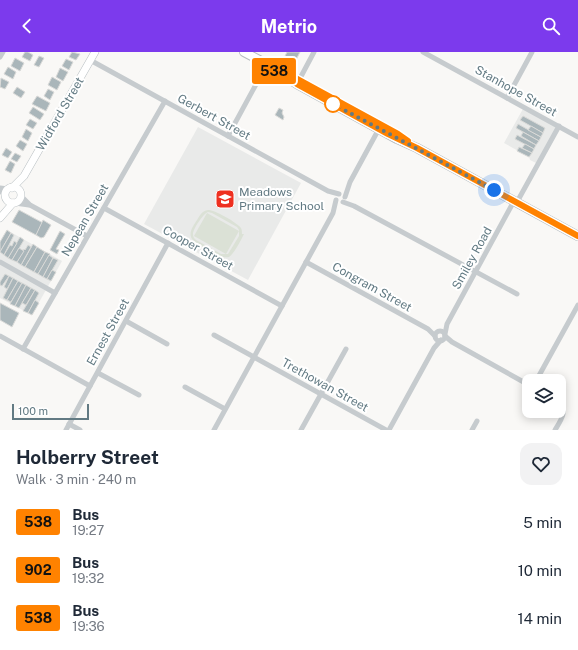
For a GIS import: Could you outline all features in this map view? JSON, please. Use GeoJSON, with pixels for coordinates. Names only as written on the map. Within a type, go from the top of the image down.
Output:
{"type":"FeatureCollection","features":[{"type":"Feature","properties":{"kind":"main road"},"geometry":{"type":"LineString","coordinates":[[244,52],[578,236]]}},
{"type":"Feature","properties":{"kind":"main road"},"geometry":{"type":"LineString","coordinates":[[260,61],[298,82]]}},
{"type":"Feature","properties":{"kind":"street"},"geometry":{"type":"LineString","coordinates":[[0,57],[3,52]]}},
{"type":"Feature","properties":{"kind":"street","name":"Widford Street"},"geometry":{"type":"LineString","coordinates":[[11,188],[24,176],[95,52]]}},
{"type":"Feature","properties":{"kind":"street"},"geometry":{"type":"LineString","coordinates":[[298,82],[314,52]]}},
{"type":"Feature","properties":{"kind":"street","name":"Stanhope Street"},"geometry":{"type":"LineString","coordinates":[[423,52],[578,137]]}},
{"type":"Feature","properties":{"kind":"street"},"geometry":{"type":"LineString","coordinates":[[507,98],[532,52]]}},
{"type":"Feature","properties":{"kind":"street","name":"Gerbert Street"},"geometry":{"type":"LineString","coordinates":[[90,60],[338,196]]}},
{"type":"Feature","properties":{"kind":"street"},"geometry":{"type":"LineString","coordinates":[[228,136],[260,77],[262,69],[260,61]]}},
{"type":"Feature","properties":{"kind":"street"},"geometry":{"type":"LineString","coordinates":[[260,77],[265,72],[272,69]]}},
{"type":"Feature","properties":{"kind":"street","name":"Nepean Street"},"geometry":{"type":"LineString","coordinates":[[23,349],[165,101]]}},
{"type":"Feature","properties":{"kind":"street","name":"Smiley Road"},"geometry":{"type":"LineString","coordinates":[[387,430],[434,348],[443,338],[447,324],[559,126]]}},
{"type":"Feature","properties":{"kind":"street"},"geometry":{"type":"LineString","coordinates":[[214,430],[333,213],[344,200],[350,182],[380,127]]}},
{"type":"Feature","properties":{"kind":"street","name":"Widford Street"},"geometry":{"type":"LineString","coordinates":[[21,194],[24,176]]}},
{"type":"Feature","properties":{"kind":"street"},"geometry":{"type":"LineString","coordinates":[[333,213],[338,196],[350,182]]}},
{"type":"Feature","properties":{"kind":"street"},"geometry":{"type":"LineString","coordinates":[[1,217],[6,192],[11,188]]}},
{"type":"Feature","properties":{"kind":"street"},"geometry":{"type":"LineString","coordinates":[[0,189],[17,189],[30,205]]}},
{"type":"Feature","properties":{"kind":"street"},"geometry":{"type":"LineString","coordinates":[[0,189],[9,202],[30,205],[87,236]]}},
{"type":"Feature","properties":{"kind":"street"},"geometry":{"type":"LineString","coordinates":[[1,217],[14,203],[19,200],[21,194]]}},
{"type":"Feature","properties":{"kind":"street"},"geometry":{"type":"LineString","coordinates":[[338,196],[344,194],[344,200]]}},
{"type":"Feature","properties":{"kind":"street"},"geometry":{"type":"LineString","coordinates":[[338,196],[338,202],[344,200],[517,294]]}},
{"type":"Feature","properties":{"kind":"street","name":"Cooper Street"},"geometry":{"type":"LineString","coordinates":[[104,208],[282,306]]}},
{"type":"Feature","properties":{"kind":"street","name":"Ernest Street"},"geometry":{"type":"LineString","coordinates":[[66,430],[168,243]]}},
{"type":"Feature","properties":{"kind":"street"},"geometry":{"type":"LineString","coordinates":[[0,262],[55,293]]}},
{"type":"Feature","properties":{"kind":"street","name":"Congram Street"},"geometry":{"type":"LineString","coordinates":[[306,262],[437,334]]}},
{"type":"Feature","properties":{"kind":"street"},"geometry":{"type":"LineString","coordinates":[[540,374],[578,305]]}},
{"type":"Feature","properties":{"kind":"street"},"geometry":{"type":"LineString","coordinates":[[126,321],[168,344]]}},
{"type":"Feature","properties":{"kind":"street","name":"Smiley Road"},"geometry":{"type":"LineString","coordinates":[[434,348],[437,334],[447,324]]}},
{"type":"Feature","properties":{"kind":"street"},"geometry":{"type":"LineString","coordinates":[[443,338],[442,331],[437,334],[437,340],[443,338],[452,342],[522,381]]}},
{"type":"Feature","properties":{"kind":"street","name":"Trethowan Street"},"geometry":{"type":"LineString","coordinates":[[214,335],[387,430]]}},
{"type":"Feature","properties":{"kind":"street"},"geometry":{"type":"LineString","coordinates":[[0,336],[90,386]]}},
{"type":"Feature","properties":{"kind":"street"},"geometry":{"type":"LineString","coordinates":[[301,430],[346,349]]}},
{"type":"Feature","properties":{"kind":"street"},"geometry":{"type":"LineString","coordinates":[[98,373],[140,395]]}},
{"type":"Feature","properties":{"kind":"street"},"geometry":{"type":"LineString","coordinates":[[185,387],[225,409]]}},
{"type":"Feature","properties":{"kind":"street"},"geometry":{"type":"LineString","coordinates":[[555,430],[562,418]]}},
{"type":"Feature","properties":{"kind":"street"},"geometry":{"type":"LineString","coordinates":[[472,430],[477,421]]}},
{"type":"Feature","properties":{"kind":"street"},"geometry":{"type":"LineString","coordinates":[[69,424],[80,430]]}},
{"type":"Feature","properties":{"kind":"shaded area"},"geometry":{"type":"Polygon","coordinates":[[[524,107],[559,126],[538,164],[530,160],[529,157],[504,143],[524,107]]]}},
{"type":"Feature","properties":{"kind":"shaded area","name":"Meadows Primary School"},"geometry":{"type":"Polygon","coordinates":[[[198,127],[301,183],[248,280],[144,224],[198,127]]]}},
{"type":"Feature","properties":{"kind":"shaded area"},"geometry":{"type":"Polygon","coordinates":[[[211,210],[229,219],[240,227],[242,234],[244,234],[235,250],[229,257],[220,256],[208,251],[197,244],[191,237],[193,226],[200,215],[211,210]],[[206,213],[201,219],[195,229],[193,237],[221,254],[228,254],[239,236],[239,230],[237,227],[212,213],[206,213]]]}},
{"type":"Feature","properties":{"kind":"shaded area"},"geometry":{"type":"Polygon","coordinates":[[[207,213],[239,231],[226,254],[194,236],[207,213]]]}},
{"type":"Feature","properties":{"kind":"shaded area"},"geometry":{"type":"Polygon","coordinates":[[[7,230],[62,261],[32,315],[0,298],[0,242],[7,230]]]}},
{"type":"Feature","properties":{"kind":"building"},"geometry":{"type":"Polygon","coordinates":[[[25,52],[33,55],[30,61],[22,57],[25,52]]]}},
{"type":"Feature","properties":{"kind":"building"},"geometry":{"type":"Polygon","coordinates":[[[72,52],[80,54],[76,60],[69,57],[72,52]]]}},
{"type":"Feature","properties":{"kind":"building"},"geometry":{"type":"Polygon","coordinates":[[[287,52],[300,52],[295,62],[285,56],[287,52]]]}},
{"type":"Feature","properties":{"kind":"building"},"geometry":{"type":"Polygon","coordinates":[[[39,56],[44,58],[39,67],[34,65],[39,56]]]}},
{"type":"Feature","properties":{"kind":"building"},"geometry":{"type":"Polygon","coordinates":[[[15,58],[24,63],[20,71],[11,66],[15,58]]]}},
{"type":"Feature","properties":{"kind":"building"},"geometry":{"type":"Polygon","coordinates":[[[66,59],[73,62],[69,70],[62,66],[66,59]]]}},
{"type":"Feature","properties":{"kind":"building"},"geometry":{"type":"Polygon","coordinates":[[[8,67],[16,72],[13,79],[4,74],[8,67]]]}},
{"type":"Feature","properties":{"kind":"building"},"geometry":{"type":"Polygon","coordinates":[[[60,68],[68,72],[63,81],[56,77],[60,68]]]}},
{"type":"Feature","properties":{"kind":"building"},"geometry":{"type":"Polygon","coordinates":[[[52,77],[61,82],[57,90],[48,85],[52,77]]]}},
{"type":"Feature","properties":{"kind":"building"},"geometry":{"type":"Polygon","coordinates":[[[1,78],[9,82],[5,89],[0,87],[1,78]]]}},
{"type":"Feature","properties":{"kind":"building"},"geometry":{"type":"Polygon","coordinates":[[[17,87],[25,92],[21,98],[13,93],[17,87]]]}},
{"type":"Feature","properties":{"kind":"building"},"geometry":{"type":"Polygon","coordinates":[[[48,89],[54,92],[50,100],[44,96],[48,89]]]}},
{"type":"Feature","properties":{"kind":"building"},"geometry":{"type":"Polygon","coordinates":[[[37,96],[50,103],[46,111],[32,104],[37,96]]]}},
{"type":"Feature","properties":{"kind":"building"},"geometry":{"type":"Polygon","coordinates":[[[33,107],[44,114],[40,120],[29,113],[33,107]]]}},
{"type":"Feature","properties":{"kind":"building"},"geometry":{"type":"Polygon","coordinates":[[[279,108],[283,110],[283,120],[275,115],[279,108]]]}},
{"type":"Feature","properties":{"kind":"building"},"geometry":{"type":"Polygon","coordinates":[[[523,116],[545,128],[543,133],[520,120],[523,116]]]}},
{"type":"Feature","properties":{"kind":"building"},"geometry":{"type":"Polygon","coordinates":[[[30,119],[37,123],[33,129],[26,125],[30,119]]]}},
{"type":"Feature","properties":{"kind":"building"},"geometry":{"type":"Polygon","coordinates":[[[518,124],[541,137],[539,141],[516,128],[518,124]]]}},
{"type":"Feature","properties":{"kind":"building"},"geometry":{"type":"Polygon","coordinates":[[[531,126],[543,133],[541,137],[528,130],[531,126]]]}},
{"type":"Feature","properties":{"kind":"building"},"geometry":{"type":"Polygon","coordinates":[[[26,129],[32,133],[28,141],[22,137],[26,129]]]}},
{"type":"Feature","properties":{"kind":"building"},"geometry":{"type":"Polygon","coordinates":[[[523,132],[539,141],[536,145],[521,136],[523,132]]]}},
{"type":"Feature","properties":{"kind":"building"},"geometry":{"type":"Polygon","coordinates":[[[517,135],[536,145],[534,149],[515,139],[517,135]]]}},
{"type":"Feature","properties":{"kind":"building"},"geometry":{"type":"Polygon","coordinates":[[[20,140],[27,144],[23,151],[16,146],[20,140]]]}},
{"type":"Feature","properties":{"kind":"building"},"geometry":{"type":"Polygon","coordinates":[[[525,144],[534,149],[532,153],[522,148],[525,144]]]}},
{"type":"Feature","properties":{"kind":"building"},"geometry":{"type":"Polygon","coordinates":[[[519,147],[532,153],[529,157],[517,151],[519,147]]]}},
{"type":"Feature","properties":{"kind":"building"},"geometry":{"type":"Polygon","coordinates":[[[6,148],[12,152],[8,158],[2,155],[6,148]]]}},
{"type":"Feature","properties":{"kind":"building"},"geometry":{"type":"Polygon","coordinates":[[[15,153],[21,156],[17,162],[11,159],[15,153]]]}},
{"type":"Feature","properties":{"kind":"building"},"geometry":{"type":"Polygon","coordinates":[[[10,161],[15,164],[11,173],[5,170],[10,161]]]}},
{"type":"Feature","properties":{"kind":"building"},"geometry":{"type":"Polygon","coordinates":[[[19,210],[43,223],[36,235],[12,222],[19,210]]]}},
{"type":"Feature","properties":{"kind":"building"},"geometry":{"type":"Polygon","coordinates":[[[43,220],[51,225],[44,237],[41,238],[36,235],[43,220]]]}},
{"type":"Feature","properties":{"kind":"building"},"geometry":{"type":"Polygon","coordinates":[[[7,230],[11,233],[0,252],[0,242],[7,230]]]}},
{"type":"Feature","properties":{"kind":"building"},"geometry":{"type":"Polygon","coordinates":[[[60,231],[65,234],[56,249],[59,250],[57,254],[50,250],[60,231]]]}},
{"type":"Feature","properties":{"kind":"building"},"geometry":{"type":"Polygon","coordinates":[[[11,233],[14,235],[4,255],[0,252],[11,233]]]}},
{"type":"Feature","properties":{"kind":"building"},"geometry":{"type":"Polygon","coordinates":[[[20,237],[24,240],[12,260],[8,258],[20,237]]]}},
{"type":"Feature","properties":{"kind":"building"},"geometry":{"type":"Polygon","coordinates":[[[14,241],[17,243],[8,258],[4,255],[10,245],[12,246],[14,241]]]}},
{"type":"Feature","properties":{"kind":"building"},"geometry":{"type":"Polygon","coordinates":[[[33,244],[37,247],[25,267],[21,265],[33,244]]]}},
{"type":"Feature","properties":{"kind":"building"},"geometry":{"type":"Polygon","coordinates":[[[28,245],[31,247],[21,265],[17,262],[28,245]]]}},
{"type":"Feature","properties":{"kind":"building"},"geometry":{"type":"Polygon","coordinates":[[[37,247],[45,252],[34,272],[25,267],[37,247]]]}},
{"type":"Feature","properties":{"kind":"building"},"geometry":{"type":"Polygon","coordinates":[[[19,248],[24,251],[17,262],[12,260],[19,248]]]}},
{"type":"Feature","properties":{"kind":"building"},"geometry":{"type":"Polygon","coordinates":[[[45,252],[50,254],[38,274],[34,272],[45,252]]]}},
{"type":"Feature","properties":{"kind":"building"},"geometry":{"type":"Polygon","coordinates":[[[49,255],[53,258],[43,277],[38,274],[49,255]]]}},
{"type":"Feature","properties":{"kind":"building"},"geometry":{"type":"Polygon","coordinates":[[[53,258],[58,260],[47,279],[43,277],[53,258]]]}},
{"type":"Feature","properties":{"kind":"building"},"geometry":{"type":"Polygon","coordinates":[[[52,270],[56,272],[51,281],[47,279],[52,270]]]}},
{"type":"Feature","properties":{"kind":"building"},"geometry":{"type":"Polygon","coordinates":[[[5,274],[9,276],[2,286],[0,285],[0,282],[5,274]]]}},
{"type":"Feature","properties":{"kind":"building"},"geometry":{"type":"Polygon","coordinates":[[[9,276],[13,278],[7,289],[4,287],[9,276]]]}},
{"type":"Feature","properties":{"kind":"building"},"geometry":{"type":"Polygon","coordinates":[[[13,278],[18,281],[7,300],[3,298],[13,278]]]}},
{"type":"Feature","properties":{"kind":"building"},"geometry":{"type":"Polygon","coordinates":[[[18,281],[22,283],[11,302],[7,300],[18,281]]]}},
{"type":"Feature","properties":{"kind":"building"},"geometry":{"type":"Polygon","coordinates":[[[22,283],[26,285],[15,306],[10,304],[22,283]]]}},
{"type":"Feature","properties":{"kind":"building"},"geometry":{"type":"Polygon","coordinates":[[[26,285],[31,288],[19,308],[15,306],[26,285]]]}},
{"type":"Feature","properties":{"kind":"building"},"geometry":{"type":"Polygon","coordinates":[[[31,288],[35,290],[26,305],[22,303],[31,288]]]}},
{"type":"Feature","properties":{"kind":"building"},"geometry":{"type":"Polygon","coordinates":[[[35,290],[39,293],[28,313],[23,311],[35,290]]]}},
{"type":"Feature","properties":{"kind":"building"},"geometry":{"type":"Polygon","coordinates":[[[35,300],[39,303],[32,315],[28,313],[35,300]]]}},
{"type":"Feature","properties":{"kind":"building"},"geometry":{"type":"Polygon","coordinates":[[[0,303],[19,313],[12,327],[0,320],[0,303]]]}},
{"type":"Feature","properties":{"kind":"bus line","name":"538"},"geometry":{"type":"LineString","coordinates":[[408,141],[398,134],[274,66],[260,61],[297,84],[578,236]]}},
{"type":"Feature","properties":{"kind":"place","name":"Meadows Primary School"},"geometry":{"type":"Point","coordinates":[225,199]}},
{"type":"Feature","properties":{"kind":"route"},"geometry":{"type":"LineString","coordinates":[[333,104],[494,190]]}}]}
